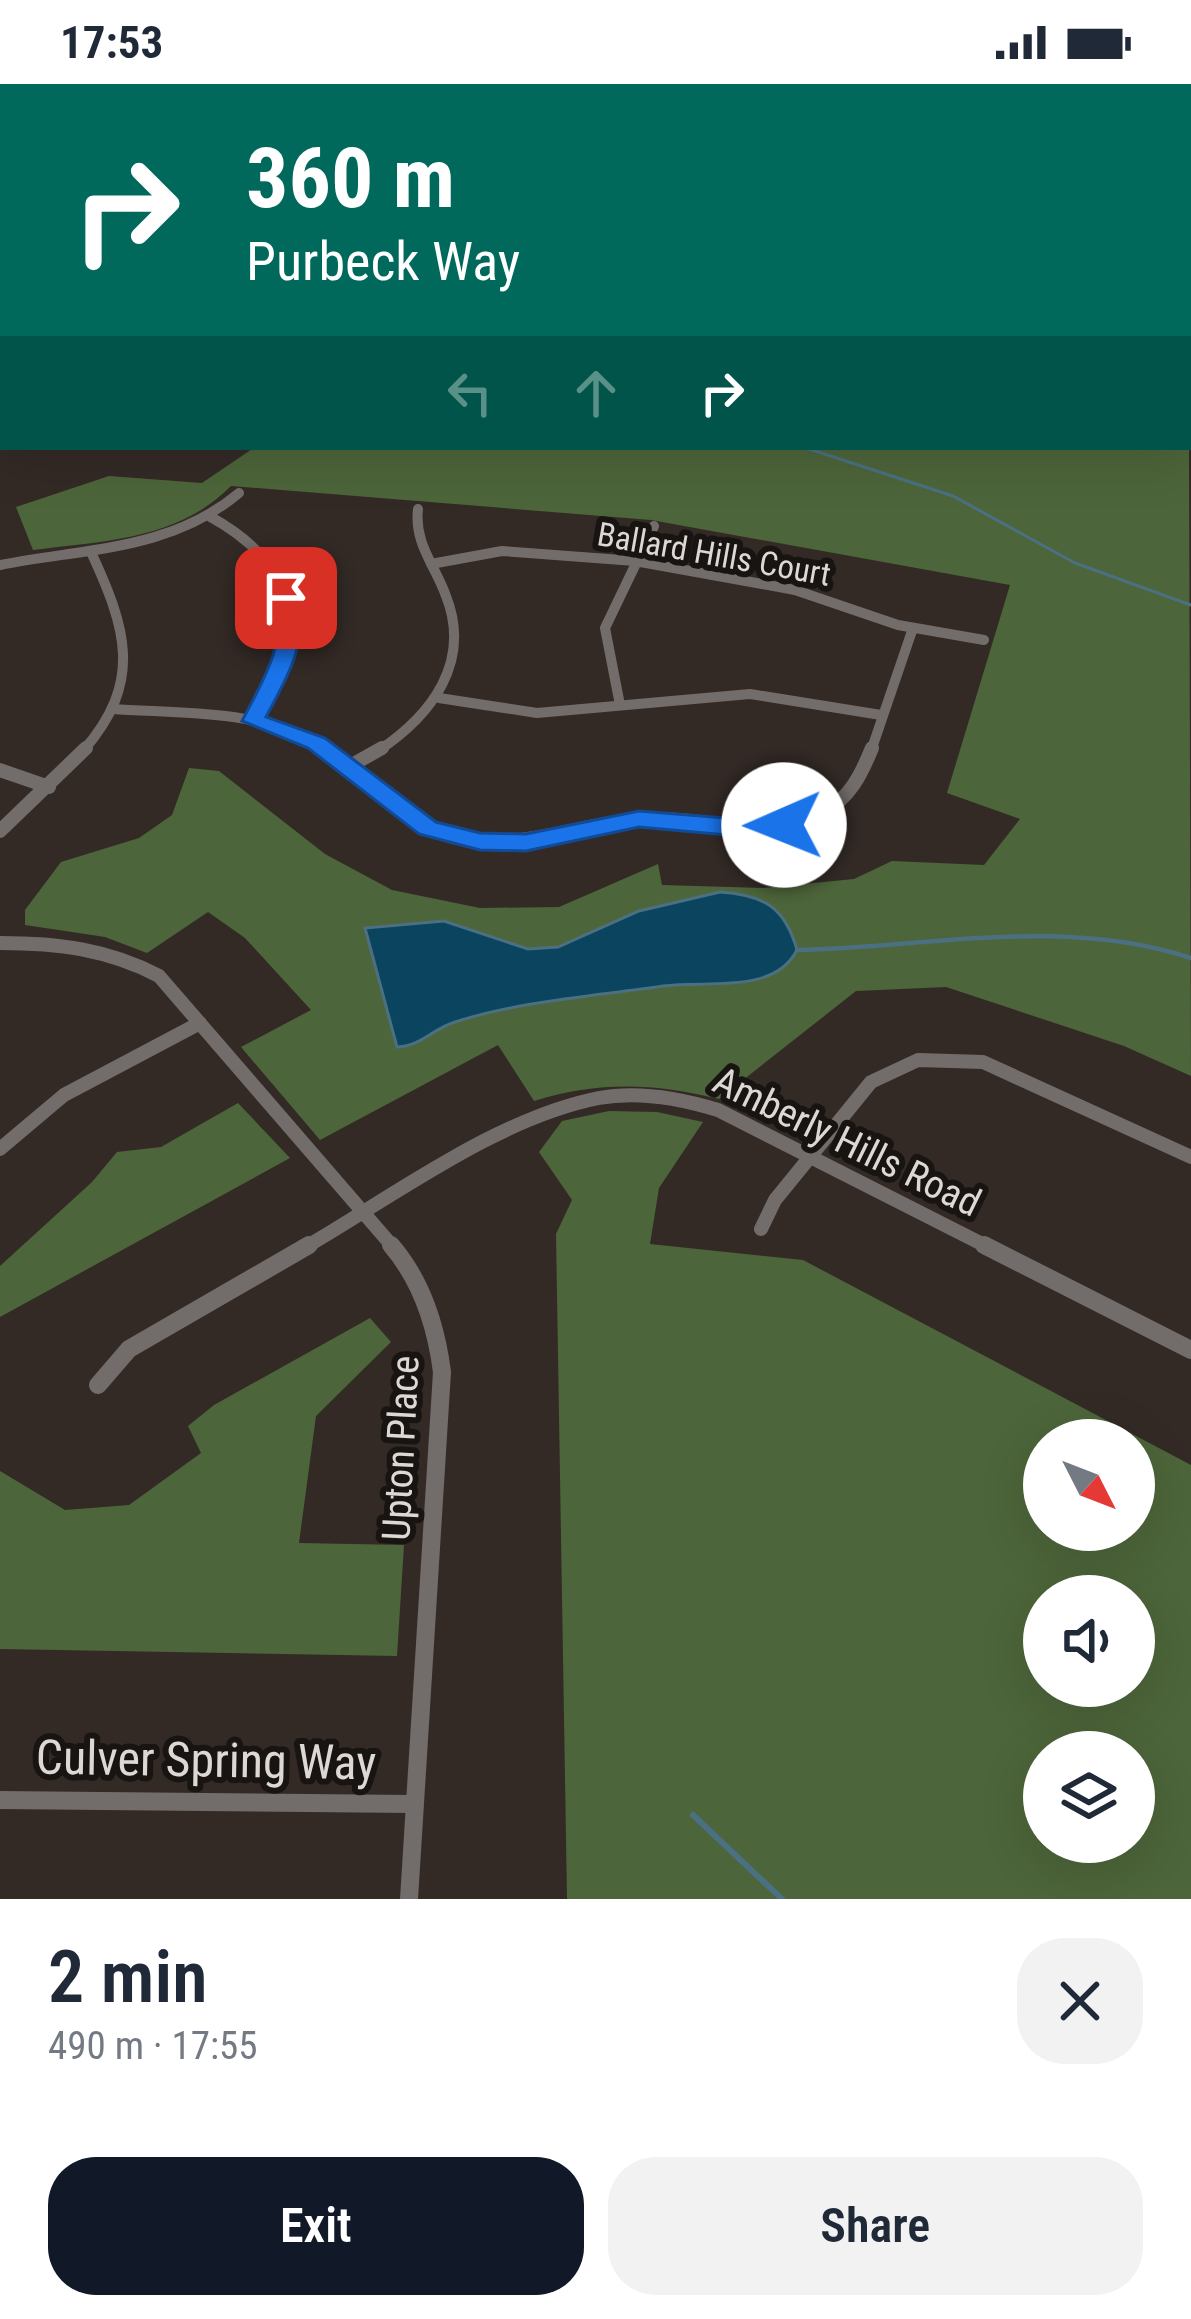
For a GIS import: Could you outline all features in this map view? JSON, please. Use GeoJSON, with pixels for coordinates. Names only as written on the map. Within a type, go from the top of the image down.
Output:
{"type":"FeatureCollection","features":[{"type":"Feature","properties":{"kind":"street"},"geometry":{"type":"LineString","coordinates":[[0,565],[148,541],[209,516],[239,493]]}},
{"type":"Feature","properties":{"kind":"street"},"geometry":{"type":"LineString","coordinates":[[350,766],[399,741],[439,698],[454,650],[455,625],[431,564],[418,545],[418,509]]}},
{"type":"Feature","properties":{"kind":"street"},"geometry":{"type":"LineString","coordinates":[[209,516],[230,525],[264,558],[278,579],[290,616],[282,671],[253,721]]}},
{"type":"Feature","properties":{"kind":"street"},"geometry":{"type":"LineString","coordinates":[[620,705],[605,628],[654,526]]}},
{"type":"Feature","properties":{"kind":"street","name":"Ballard Hills Court"},"geometry":{"type":"LineString","coordinates":[[431,564],[502,551],[634,561],[795,590],[913,628],[984,640]]}},
{"type":"Feature","properties":{"kind":"street"},"geometry":{"type":"LineString","coordinates":[[0,831],[49,787],[112,709],[125,668],[126,646],[91,552]]}},
{"type":"Feature","properties":{"kind":"street"},"geometry":{"type":"LineString","coordinates":[[112,709],[253,721],[297,734],[350,766],[428,828],[480,842],[544,841],[639,819],[738,827],[784,825],[824,812],[860,779],[913,628]]}},
{"type":"Feature","properties":{"kind":"street"},"geometry":{"type":"LineString","coordinates":[[439,698],[537,713],[750,694],[881,715]]}},
{"type":"Feature","properties":{"kind":"street"},"geometry":{"type":"LineString","coordinates":[[0,770],[49,787]]}},
{"type":"Feature","properties":{"kind":"street","name":"Upton Place"},"geometry":{"type":"LineString","coordinates":[[0,943],[83,945],[135,962],[159,976],[406,1262],[428,1300],[442,1372],[409,1899]]}},
{"type":"Feature","properties":{"kind":"street"},"geometry":{"type":"LineString","coordinates":[[0,1149],[64,1095],[200,1023]]}},
{"type":"Feature","properties":{"kind":"street"},"geometry":{"type":"LineString","coordinates":[[761,1229],[776,1200],[871,1082],[895,1067],[940,1057],[1005,1070],[1191,1157]]}},
{"type":"Feature","properties":{"kind":"street","name":"Amberly Hills Road"},"geometry":{"type":"LineString","coordinates":[[98,1385],[128,1349],[361,1212],[523,1121],[604,1097],[682,1099],[718,1110],[1191,1350]]}},
{"type":"Feature","properties":{"kind":"street","name":"Culver Spring Way"},"geometry":{"type":"LineString","coordinates":[[0,1800],[412,1804]]}},
{"type":"Feature","properties":{"kind":"green space"},"geometry":{"type":"Polygon","coordinates":[[[251,450],[1189,450],[1191,1076],[1124,1046],[946,987],[856,991],[719,1099],[626,1086],[534,1101],[498,1045],[320,1140],[241,1047],[311,1010],[245,938],[208,912],[147,953],[105,937],[25,925],[25,910],[61,862],[139,838],[172,815],[189,768],[219,771],[325,854],[392,890],[480,908],[559,907],[658,864],[662,885],[763,888],[854,879],[892,861],[984,865],[1020,819],[947,793],[1010,585],[651,520],[231,486],[188,518],[164,528],[33,550],[16,507],[109,476],[202,483],[251,450]]]}},
{"type":"Feature","properties":{"kind":"green space"},"geometry":{"type":"Polygon","coordinates":[[[238,1103],[290,1158],[0,1317],[0,1266],[92,1182],[117,1152],[161,1147],[238,1103]]]}},
{"type":"Feature","properties":{"kind":"green space"},"geometry":{"type":"Polygon","coordinates":[[[609,1111],[657,1112],[703,1122],[659,1188],[650,1244],[803,1260],[1104,1419],[1023,1419],[1023,1551],[1155,1551],[1155,1446],[1191,1465],[1191,1899],[567,1899],[556,1234],[572,1200],[539,1152],[562,1121],[609,1111]]]}},
{"type":"Feature","properties":{"kind":"green space"},"geometry":{"type":"Polygon","coordinates":[[[370,1318],[391,1342],[316,1416],[299,1543],[404,1545],[397,1656],[0,1649],[0,1471],[65,1510],[129,1505],[201,1453],[188,1426],[214,1405],[370,1318]]]}},
{"type":"Feature","properties":{"kind":"water"},"geometry":{"type":"Polygon","coordinates":[[[720,892],[761,900],[779,914],[797,950],[786,964],[773,974],[738,983],[663,986],[506,1009],[455,1022],[397,1047],[365,928],[444,921],[528,949],[558,947],[639,911],[720,892]]]}},
{"type":"Feature","properties":{"kind":"waterway"},"geometry":{"type":"LineString","coordinates":[[812,450],[953,496],[1075,563],[1191,605]]}},
{"type":"Feature","properties":{"kind":"waterway"},"geometry":{"type":"LineString","coordinates":[[797,950],[1045,936],[1142,945],[1191,958]]}},
{"type":"Feature","properties":{"kind":"waterway"},"geometry":{"type":"LineString","coordinates":[[693,1815],[782,1899]]}},
{"type":"Feature","properties":{"kind":"route"},"geometry":{"type":"LineString","coordinates":[[286,598],[288,654],[253,721],[316,743],[428,828],[480,842],[526,842],[639,819],[738,827],[784,825]]}}]}
